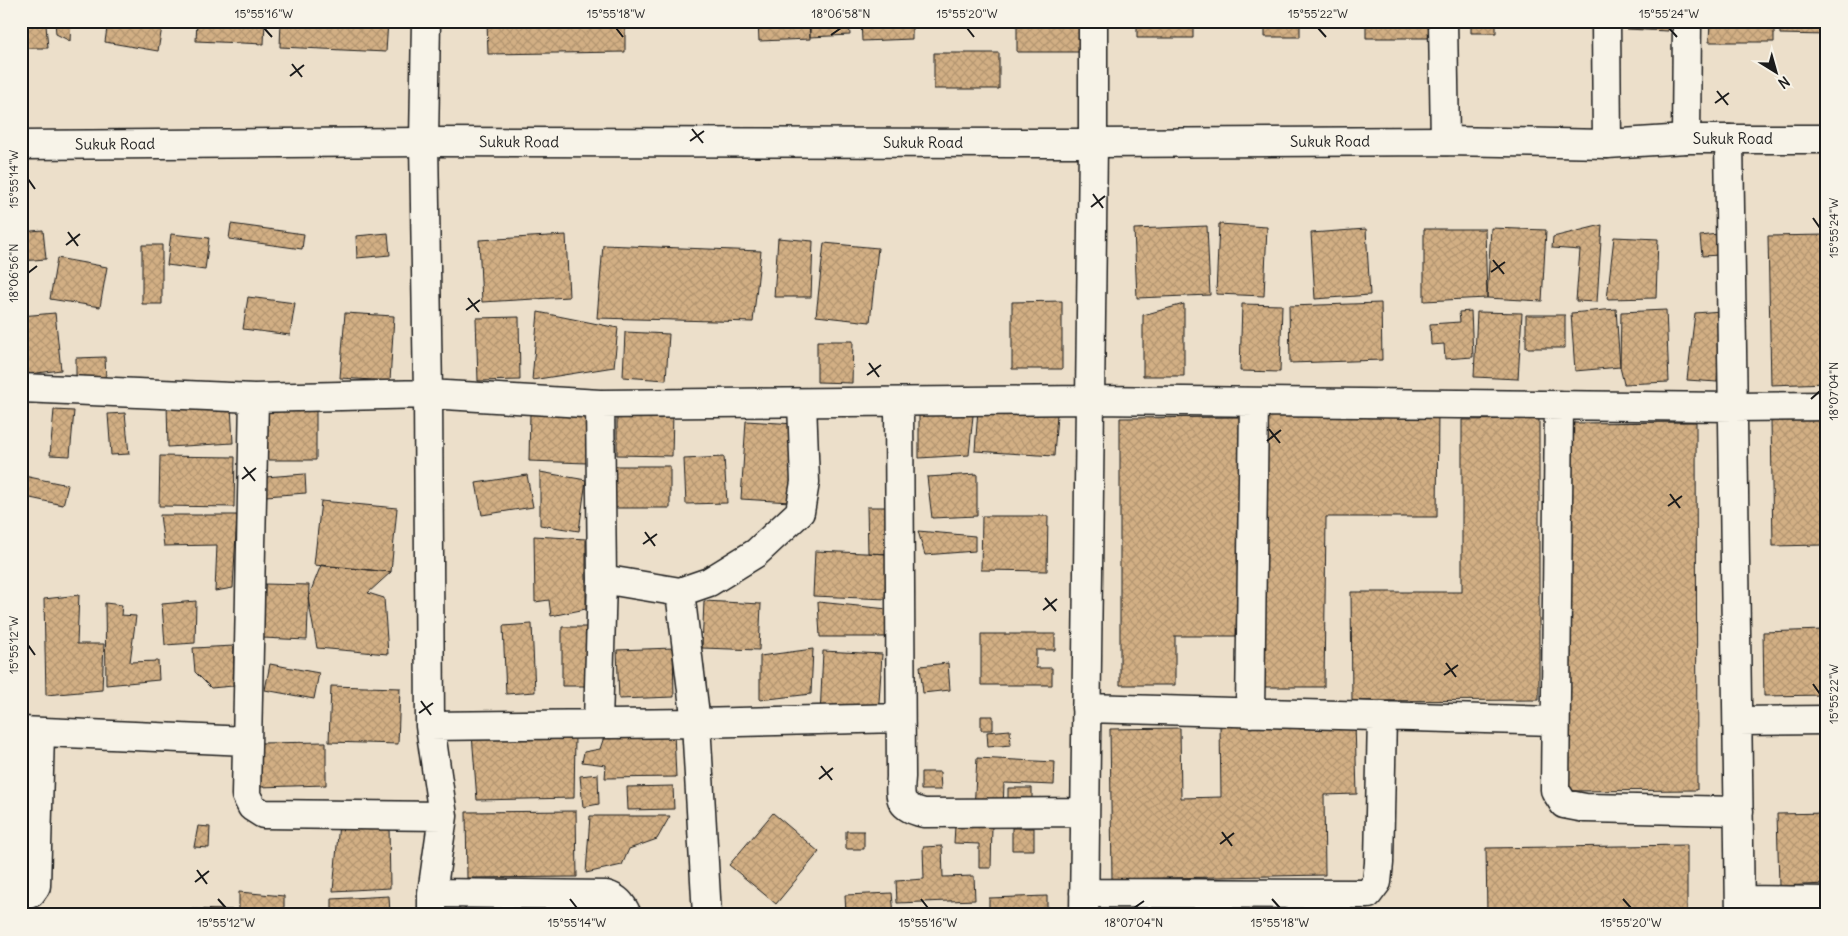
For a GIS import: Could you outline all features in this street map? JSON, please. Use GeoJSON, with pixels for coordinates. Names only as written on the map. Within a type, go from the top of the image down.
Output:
{"type":"FeatureCollection","features":[{"type":"Feature","properties":{"kind":"street"},"geometry":{"type":"LineString","coordinates":[[426,21],[424,142],[430,726],[443,816],[432,904],[606,895],[615,898],[622,905],[627,915]]}},
{"type":"Feature","properties":{"kind":"street"},"geometry":{"type":"LineString","coordinates":[[1092,21],[1093,143],[1084,904],[1281,904],[1368,894],[1377,882],[1379,863],[1382,716]]}},
{"type":"Feature","properties":{"kind":"street"},"geometry":{"type":"LineString","coordinates":[[1444,21],[1445,141]]}},
{"type":"Feature","properties":{"kind":"street"},"geometry":{"type":"LineString","coordinates":[[1606,21],[1607,144]]}},
{"type":"Feature","properties":{"kind":"street"},"geometry":{"type":"LineString","coordinates":[[1686,139],[1687,21]]}},
{"type":"Feature","properties":{"kind":"street","name":"Sukuk Road"},"geometry":{"type":"LineString","coordinates":[[21,145],[424,142],[1093,143],[1445,141],[1607,144],[1686,139],[1827,139]]}},
{"type":"Feature","properties":{"kind":"street"},"geometry":{"type":"LineString","coordinates":[[1729,140],[1740,908],[1827,901]]}},
{"type":"Feature","properties":{"kind":"street"},"geometry":{"type":"LineString","coordinates":[[21,388],[254,398],[428,394],[600,404],[1090,400],[1733,407],[1827,406]]}},
{"type":"Feature","properties":{"kind":"street"},"geometry":{"type":"LineString","coordinates":[[254,398],[246,795],[252,807],[263,814],[443,816]]}},
{"type":"Feature","properties":{"kind":"street"},"geometry":{"type":"LineString","coordinates":[[602,579],[680,592],[708,582],[756,553],[800,512],[805,482],[802,402]]}},
{"type":"Feature","properties":{"kind":"street"},"geometry":{"type":"LineString","coordinates":[[899,402],[899,796],[913,810],[924,813],[1085,812]]}},
{"type":"Feature","properties":{"kind":"street"},"geometry":{"type":"LineString","coordinates":[[1250,713],[1254,402]]}},
{"type":"Feature","properties":{"kind":"street"},"geometry":{"type":"LineString","coordinates":[[598,723],[602,579],[600,404]]}},
{"type":"Feature","properties":{"kind":"street"},"geometry":{"type":"LineString","coordinates":[[1558,405],[1555,790],[1564,804],[1585,808],[1739,811]]}},
{"type":"Feature","properties":{"kind":"street"},"geometry":{"type":"LineString","coordinates":[[680,592],[696,723],[707,915]]}},
{"type":"Feature","properties":{"kind":"street"},"geometry":{"type":"LineString","coordinates":[[1086,708],[1555,722]]}},
{"type":"Feature","properties":{"kind":"street"},"geometry":{"type":"LineString","coordinates":[[430,726],[696,723],[900,718]]}},
{"type":"Feature","properties":{"kind":"street"},"geometry":{"type":"LineString","coordinates":[[1738,721],[1827,720]]}},
{"type":"Feature","properties":{"kind":"street"},"geometry":{"type":"LineString","coordinates":[[21,897],[31,893],[36,886],[31,732],[247,742]]}},
{"type":"Feature","properties":{"kind":"building"},"geometry":{"type":"Polygon","coordinates":[[[55,21],[71,21],[70,41],[56,34],[55,21]]]}},
{"type":"Feature","properties":{"kind":"building"},"geometry":{"type":"Polygon","coordinates":[[[108,21],[163,21],[158,51],[105,42],[108,21]]]}},
{"type":"Feature","properties":{"kind":"building"},"geometry":{"type":"Polygon","coordinates":[[[197,21],[265,21],[264,44],[196,41],[197,21]]]}},
{"type":"Feature","properties":{"kind":"building"},"geometry":{"type":"Polygon","coordinates":[[[281,21],[388,21],[386,52],[280,47],[281,21]]]}},
{"type":"Feature","properties":{"kind":"building"},"geometry":{"type":"Polygon","coordinates":[[[487,21],[625,21],[625,52],[488,54],[487,21]]]}},
{"type":"Feature","properties":{"kind":"building"},"geometry":{"type":"Polygon","coordinates":[[[758,21],[809,21],[810,39],[759,41],[758,21]]]}},
{"type":"Feature","properties":{"kind":"building"},"geometry":{"type":"Polygon","coordinates":[[[810,21],[849,21],[850,35],[810,37],[810,21]]]}},
{"type":"Feature","properties":{"kind":"building"},"geometry":{"type":"Polygon","coordinates":[[[861,21],[912,21],[912,39],[862,41],[861,21]]]}},
{"type":"Feature","properties":{"kind":"building"},"geometry":{"type":"Polygon","coordinates":[[[1017,21],[1082,21],[1082,52],[1017,52],[1017,21]]]}},
{"type":"Feature","properties":{"kind":"building"},"geometry":{"type":"Polygon","coordinates":[[[1137,21],[1193,21],[1193,38],[1137,38],[1137,21]]]}},
{"type":"Feature","properties":{"kind":"building"},"geometry":{"type":"Polygon","coordinates":[[[1265,21],[1300,21],[1300,37],[1265,37],[1265,21]]]}},
{"type":"Feature","properties":{"kind":"building"},"geometry":{"type":"Polygon","coordinates":[[[1366,21],[1437,21],[1438,38],[1366,38],[1366,21]]]}},
{"type":"Feature","properties":{"kind":"building"},"geometry":{"type":"Polygon","coordinates":[[[1471,21],[1496,21],[1496,33],[1471,33],[1471,21]]]}},
{"type":"Feature","properties":{"kind":"building"},"geometry":{"type":"Polygon","coordinates":[[[1627,21],[1669,21],[1668,31],[1626,29],[1627,21]]]}},
{"type":"Feature","properties":{"kind":"building"},"geometry":{"type":"Polygon","coordinates":[[[1710,21],[1774,21],[1774,42],[1709,42],[1710,21]]]}},
{"type":"Feature","properties":{"kind":"building"},"geometry":{"type":"Polygon","coordinates":[[[1780,21],[1827,21],[1827,35],[1780,34],[1780,21]]]}},
{"type":"Feature","properties":{"kind":"building"},"geometry":{"type":"Polygon","coordinates":[[[21,24],[46,25],[48,48],[21,48],[21,24]]]}},
{"type":"Feature","properties":{"kind":"building"},"geometry":{"type":"Polygon","coordinates":[[[934,53],[999,53],[999,89],[934,89],[934,53]]]}},
{"type":"Feature","properties":{"kind":"building"},"geometry":{"type":"Polygon","coordinates":[[[231,224],[304,234],[302,249],[229,239],[231,224]]]}},
{"type":"Feature","properties":{"kind":"building"},"geometry":{"type":"Polygon","coordinates":[[[1219,224],[1267,227],[1264,296],[1216,294],[1219,224]]]}},
{"type":"Feature","properties":{"kind":"building"},"geometry":{"type":"Polygon","coordinates":[[[1602,225],[1597,302],[1576,301],[1580,250],[1552,248],[1553,237],[1602,225]]]}},
{"type":"Feature","properties":{"kind":"building"},"geometry":{"type":"Polygon","coordinates":[[[1207,226],[1210,295],[1137,298],[1134,229],[1207,226]]]}},
{"type":"Feature","properties":{"kind":"building"},"geometry":{"type":"Polygon","coordinates":[[[1491,228],[1546,230],[1542,301],[1487,298],[1491,228]]]}},
{"type":"Feature","properties":{"kind":"building"},"geometry":{"type":"Polygon","coordinates":[[[1366,229],[1370,295],[1315,299],[1311,233],[1366,229]]]}},
{"type":"Feature","properties":{"kind":"building"},"geometry":{"type":"Polygon","coordinates":[[[1424,229],[1485,229],[1487,298],[1424,301],[1424,229]]]}},
{"type":"Feature","properties":{"kind":"building"},"geometry":{"type":"Polygon","coordinates":[[[43,230],[46,259],[21,261],[21,232],[43,230]]]}},
{"type":"Feature","properties":{"kind":"building"},"geometry":{"type":"Polygon","coordinates":[[[388,233],[390,255],[357,258],[356,236],[388,233]]]}},
{"type":"Feature","properties":{"kind":"building"},"geometry":{"type":"Polygon","coordinates":[[[171,234],[209,238],[205,270],[167,265],[171,234]]]}},
{"type":"Feature","properties":{"kind":"building"},"geometry":{"type":"Polygon","coordinates":[[[1718,234],[1720,255],[1702,256],[1700,236],[1718,234]]]}},
{"type":"Feature","properties":{"kind":"building"},"geometry":{"type":"Polygon","coordinates":[[[566,235],[569,297],[482,302],[479,240],[566,235]]]}},
{"type":"Feature","properties":{"kind":"building"},"geometry":{"type":"Polygon","coordinates":[[[1827,235],[1827,383],[1771,385],[1768,236],[1827,235]]]}},
{"type":"Feature","properties":{"kind":"building"},"geometry":{"type":"Polygon","coordinates":[[[1614,237],[1658,239],[1656,298],[1607,299],[1614,237]]]}},
{"type":"Feature","properties":{"kind":"building"},"geometry":{"type":"Polygon","coordinates":[[[778,238],[813,241],[811,297],[774,297],[778,238]]]}},
{"type":"Feature","properties":{"kind":"building"},"geometry":{"type":"Polygon","coordinates":[[[824,243],[878,248],[870,322],[816,316],[824,243]]]}},
{"type":"Feature","properties":{"kind":"building"},"geometry":{"type":"Polygon","coordinates":[[[142,245],[162,245],[162,304],[142,304],[142,245]]]}},
{"type":"Feature","properties":{"kind":"building"},"geometry":{"type":"Polygon","coordinates":[[[603,245],[761,251],[753,322],[597,318],[603,245]]]}},
{"type":"Feature","properties":{"kind":"building"},"geometry":{"type":"Polygon","coordinates":[[[57,258],[107,267],[100,307],[50,299],[57,258]]]}},
{"type":"Feature","properties":{"kind":"building"},"geometry":{"type":"Polygon","coordinates":[[[248,297],[295,303],[290,335],[243,329],[248,297]]]}},
{"type":"Feature","properties":{"kind":"building"},"geometry":{"type":"Polygon","coordinates":[[[1062,301],[1062,369],[1012,369],[1012,302],[1062,301]]]}},
{"type":"Feature","properties":{"kind":"building"},"geometry":{"type":"Polygon","coordinates":[[[1381,303],[1382,360],[1290,363],[1289,306],[1381,303]]]}},
{"type":"Feature","properties":{"kind":"building"},"geometry":{"type":"Polygon","coordinates":[[[1184,304],[1184,376],[1143,376],[1143,315],[1184,304]]]}},
{"type":"Feature","properties":{"kind":"building"},"geometry":{"type":"Polygon","coordinates":[[[1242,304],[1282,305],[1280,372],[1240,371],[1242,304]]]}},
{"type":"Feature","properties":{"kind":"building"},"geometry":{"type":"Polygon","coordinates":[[[1616,309],[1620,367],[1575,371],[1571,313],[1616,309]]]}},
{"type":"Feature","properties":{"kind":"building"},"geometry":{"type":"Polygon","coordinates":[[[1666,310],[1669,382],[1624,384],[1620,367],[1621,312],[1666,310]]]}},
{"type":"Feature","properties":{"kind":"building"},"geometry":{"type":"Polygon","coordinates":[[[1471,311],[1473,357],[1445,359],[1444,344],[1431,345],[1430,324],[1460,322],[1459,312],[1471,311]]]}},
{"type":"Feature","properties":{"kind":"building"},"geometry":{"type":"Polygon","coordinates":[[[1721,311],[1717,382],[1687,380],[1695,313],[1721,311]]]}},
{"type":"Feature","properties":{"kind":"building"},"geometry":{"type":"Polygon","coordinates":[[[538,312],[618,328],[614,367],[532,380],[538,312]]]}},
{"type":"Feature","properties":{"kind":"building"},"geometry":{"type":"Polygon","coordinates":[[[1477,312],[1522,313],[1518,379],[1474,377],[1477,312]]]}},
{"type":"Feature","properties":{"kind":"building"},"geometry":{"type":"Polygon","coordinates":[[[55,313],[61,370],[21,375],[21,316],[55,313]]]}},
{"type":"Feature","properties":{"kind":"building"},"geometry":{"type":"Polygon","coordinates":[[[345,313],[394,316],[390,381],[340,378],[345,313]]]}},
{"type":"Feature","properties":{"kind":"building"},"geometry":{"type":"Polygon","coordinates":[[[1526,315],[1565,315],[1565,348],[1526,348],[1526,315]]]}},
{"type":"Feature","properties":{"kind":"building"},"geometry":{"type":"Polygon","coordinates":[[[519,317],[520,380],[478,381],[476,318],[519,317]]]}},
{"type":"Feature","properties":{"kind":"building"},"geometry":{"type":"Polygon","coordinates":[[[625,332],[669,334],[666,380],[623,377],[625,332]]]}},
{"type":"Feature","properties":{"kind":"building"},"geometry":{"type":"Polygon","coordinates":[[[817,341],[853,341],[852,383],[817,382],[817,341]]]}},
{"type":"Feature","properties":{"kind":"building"},"geometry":{"type":"Polygon","coordinates":[[[105,357],[106,379],[76,380],[76,358],[105,357]]]}},
{"type":"Feature","properties":{"kind":"building"},"geometry":{"type":"Polygon","coordinates":[[[167,404],[231,406],[233,443],[168,447],[167,404]]]}},
{"type":"Feature","properties":{"kind":"building"},"geometry":{"type":"Polygon","coordinates":[[[974,406],[969,455],[919,458],[919,409],[974,406]]]}},
{"type":"Feature","properties":{"kind":"building"},"geometry":{"type":"Polygon","coordinates":[[[1265,407],[1438,409],[1437,517],[1326,517],[1324,687],[1262,687],[1265,407]]]}},
{"type":"Feature","properties":{"kind":"building"},"geometry":{"type":"Polygon","coordinates":[[[978,409],[1057,414],[1054,456],[975,451],[978,409]]]}},
{"type":"Feature","properties":{"kind":"building"},"geometry":{"type":"Polygon","coordinates":[[[54,410],[74,411],[70,456],[50,455],[54,410]]]}},
{"type":"Feature","properties":{"kind":"building"},"geometry":{"type":"Polygon","coordinates":[[[258,410],[316,410],[316,460],[257,460],[258,410]]]}},
{"type":"Feature","properties":{"kind":"building"},"geometry":{"type":"Polygon","coordinates":[[[530,412],[588,413],[587,463],[529,461],[530,412]]]}},
{"type":"Feature","properties":{"kind":"building"},"geometry":{"type":"Polygon","coordinates":[[[125,413],[129,454],[111,455],[108,414],[125,413]]]}},
{"type":"Feature","properties":{"kind":"building"},"geometry":{"type":"Polygon","coordinates":[[[617,413],[673,413],[672,456],[617,455],[617,413]]]}},
{"type":"Feature","properties":{"kind":"building"},"geometry":{"type":"Polygon","coordinates":[[[1240,417],[1239,636],[1175,636],[1175,685],[1120,685],[1120,418],[1240,417]]]}},
{"type":"Feature","properties":{"kind":"building"},"geometry":{"type":"Polygon","coordinates":[[[1539,419],[1539,700],[1352,701],[1351,592],[1462,592],[1462,420],[1539,419]]]}},
{"type":"Feature","properties":{"kind":"building"},"geometry":{"type":"Polygon","coordinates":[[[1827,419],[1827,695],[1764,696],[1763,632],[1823,630],[1822,545],[1773,546],[1771,420],[1827,419]]]}},
{"type":"Feature","properties":{"kind":"building"},"geometry":{"type":"Polygon","coordinates":[[[746,421],[795,424],[790,502],[741,499],[746,421]]]}},
{"type":"Feature","properties":{"kind":"building"},"geometry":{"type":"Polygon","coordinates":[[[1696,422],[1697,790],[1569,791],[1569,423],[1696,422]]]}},
{"type":"Feature","properties":{"kind":"building"},"geometry":{"type":"Polygon","coordinates":[[[160,456],[235,457],[234,507],[159,506],[160,456]]]}},
{"type":"Feature","properties":{"kind":"building"},"geometry":{"type":"Polygon","coordinates":[[[724,457],[727,503],[686,504],[684,459],[724,457]]]}},
{"type":"Feature","properties":{"kind":"building"},"geometry":{"type":"Polygon","coordinates":[[[615,466],[670,466],[670,508],[614,508],[615,466]]]}},
{"type":"Feature","properties":{"kind":"building"},"geometry":{"type":"Polygon","coordinates":[[[540,472],[586,480],[579,531],[540,525],[540,472]]]}},
{"type":"Feature","properties":{"kind":"building"},"geometry":{"type":"Polygon","coordinates":[[[305,474],[306,493],[266,496],[265,477],[305,474]]]}},
{"type":"Feature","properties":{"kind":"building"},"geometry":{"type":"Polygon","coordinates":[[[977,474],[977,516],[932,518],[927,477],[977,474]]]}},
{"type":"Feature","properties":{"kind":"building"},"geometry":{"type":"Polygon","coordinates":[[[527,475],[533,507],[482,515],[476,483],[527,475]]]}},
{"type":"Feature","properties":{"kind":"building"},"geometry":{"type":"Polygon","coordinates":[[[24,476],[68,485],[63,505],[21,496],[24,476]]]}},
{"type":"Feature","properties":{"kind":"building"},"geometry":{"type":"Polygon","coordinates":[[[321,501],[397,508],[391,572],[314,565],[321,501]]]}},
{"type":"Feature","properties":{"kind":"building"},"geometry":{"type":"Polygon","coordinates":[[[867,507],[892,507],[889,554],[868,553],[867,507]]]}},
{"type":"Feature","properties":{"kind":"building"},"geometry":{"type":"Polygon","coordinates":[[[160,515],[237,515],[233,588],[215,591],[217,545],[164,546],[160,515]]]}},
{"type":"Feature","properties":{"kind":"building"},"geometry":{"type":"Polygon","coordinates":[[[982,516],[1048,516],[1047,571],[981,570],[982,516]]]}},
{"type":"Feature","properties":{"kind":"building"},"geometry":{"type":"Polygon","coordinates":[[[918,531],[975,536],[975,551],[925,555],[918,531]]]}},
{"type":"Feature","properties":{"kind":"building"},"geometry":{"type":"Polygon","coordinates":[[[534,536],[586,539],[586,609],[551,616],[549,600],[535,602],[534,536]]]}},
{"type":"Feature","properties":{"kind":"building"},"geometry":{"type":"Polygon","coordinates":[[[815,551],[889,554],[887,599],[813,596],[815,551]]]}},
{"type":"Feature","properties":{"kind":"building"},"geometry":{"type":"Polygon","coordinates":[[[321,565],[391,572],[368,593],[384,598],[388,654],[317,648],[308,598],[321,565]]]}},
{"type":"Feature","properties":{"kind":"building"},"geometry":{"type":"Polygon","coordinates":[[[264,584],[309,585],[307,640],[262,638],[264,584]]]}},
{"type":"Feature","properties":{"kind":"building"},"geometry":{"type":"Polygon","coordinates":[[[79,595],[77,644],[104,644],[102,690],[46,695],[44,599],[79,595]]]}},
{"type":"Feature","properties":{"kind":"building"},"geometry":{"type":"Polygon","coordinates":[[[196,601],[195,643],[165,645],[162,604],[196,601]]]}},
{"type":"Feature","properties":{"kind":"building"},"geometry":{"type":"Polygon","coordinates":[[[704,601],[761,604],[759,650],[702,648],[704,601]]]}},
{"type":"Feature","properties":{"kind":"building"},"geometry":{"type":"Polygon","coordinates":[[[818,602],[888,609],[887,637],[820,637],[818,602]]]}},
{"type":"Feature","properties":{"kind":"building"},"geometry":{"type":"Polygon","coordinates":[[[105,603],[122,605],[121,615],[136,616],[130,662],[158,661],[159,680],[106,685],[105,603]]]}},
{"type":"Feature","properties":{"kind":"building"},"geometry":{"type":"Polygon","coordinates":[[[532,624],[535,692],[506,694],[503,626],[532,624]]]}},
{"type":"Feature","properties":{"kind":"building"},"geometry":{"type":"Polygon","coordinates":[[[562,627],[587,627],[587,686],[562,686],[562,627]]]}},
{"type":"Feature","properties":{"kind":"building"},"geometry":{"type":"Polygon","coordinates":[[[981,634],[1055,634],[1055,650],[1036,650],[1036,668],[1052,668],[1052,685],[981,685],[981,634]]]}},
{"type":"Feature","properties":{"kind":"building"},"geometry":{"type":"Polygon","coordinates":[[[234,646],[233,686],[211,688],[195,672],[193,648],[234,646]]]}},
{"type":"Feature","properties":{"kind":"building"},"geometry":{"type":"Polygon","coordinates":[[[673,648],[674,697],[619,699],[617,650],[673,648]]]}},
{"type":"Feature","properties":{"kind":"building"},"geometry":{"type":"Polygon","coordinates":[[[813,649],[811,694],[760,700],[760,656],[813,649]]]}},
{"type":"Feature","properties":{"kind":"building"},"geometry":{"type":"Polygon","coordinates":[[[823,651],[882,654],[878,719],[820,716],[823,651]]]}},
{"type":"Feature","properties":{"kind":"building"},"geometry":{"type":"Polygon","coordinates":[[[948,663],[950,690],[923,693],[920,666],[948,663]]]}},
{"type":"Feature","properties":{"kind":"building"},"geometry":{"type":"Polygon","coordinates":[[[270,664],[319,673],[314,699],[265,690],[270,664]]]}},
{"type":"Feature","properties":{"kind":"building"},"geometry":{"type":"Polygon","coordinates":[[[331,686],[400,688],[398,744],[329,742],[331,686]]]}},
{"type":"Feature","properties":{"kind":"building"},"geometry":{"type":"Polygon","coordinates":[[[981,716],[993,716],[993,730],[981,730],[981,716]]]}},
{"type":"Feature","properties":{"kind":"building"},"geometry":{"type":"Polygon","coordinates":[[[1355,723],[1357,794],[1324,795],[1325,875],[1112,879],[1110,729],[1180,728],[1181,798],[1221,797],[1220,725],[1355,723]]]}},
{"type":"Feature","properties":{"kind":"building"},"geometry":{"type":"Polygon","coordinates":[[[1010,730],[1011,745],[988,747],[987,732],[1010,730]]]}},
{"type":"Feature","properties":{"kind":"building"},"geometry":{"type":"Polygon","coordinates":[[[606,731],[674,733],[676,777],[605,778],[606,765],[582,762],[584,752],[600,749],[606,731]]]}},
{"type":"Feature","properties":{"kind":"building"},"geometry":{"type":"Polygon","coordinates":[[[472,734],[575,737],[574,798],[477,800],[472,734]]]}},
{"type":"Feature","properties":{"kind":"building"},"geometry":{"type":"Polygon","coordinates":[[[326,742],[326,785],[259,787],[259,743],[326,742]]]}},
{"type":"Feature","properties":{"kind":"building"},"geometry":{"type":"Polygon","coordinates":[[[977,758],[1055,762],[1054,785],[1004,783],[1003,810],[974,809],[977,758]]]}},
{"type":"Feature","properties":{"kind":"building"},"geometry":{"type":"Polygon","coordinates":[[[921,772],[940,772],[941,790],[921,790],[921,772]]]}},
{"type":"Feature","properties":{"kind":"building"},"geometry":{"type":"Polygon","coordinates":[[[598,774],[599,804],[583,807],[580,776],[598,774]]]}},
{"type":"Feature","properties":{"kind":"building"},"geometry":{"type":"Polygon","coordinates":[[[673,786],[674,809],[628,810],[627,787],[673,786]]]}},
{"type":"Feature","properties":{"kind":"building"},"geometry":{"type":"Polygon","coordinates":[[[1008,788],[1032,788],[1032,807],[1008,807],[1008,788]]]}},
{"type":"Feature","properties":{"kind":"building"},"geometry":{"type":"Polygon","coordinates":[[[576,811],[577,877],[467,878],[466,812],[576,811]]]}},
{"type":"Feature","properties":{"kind":"building"},"geometry":{"type":"Polygon","coordinates":[[[773,813],[819,852],[776,904],[729,865],[773,813]]]}},
{"type":"Feature","properties":{"kind":"building"},"geometry":{"type":"Polygon","coordinates":[[[1827,813],[1827,884],[1779,886],[1777,814],[1827,813]]]}},
{"type":"Feature","properties":{"kind":"building"},"geometry":{"type":"Polygon","coordinates":[[[590,816],[670,816],[657,839],[629,849],[622,865],[586,873],[590,816]]]}},
{"type":"Feature","properties":{"kind":"building"},"geometry":{"type":"Polygon","coordinates":[[[339,823],[389,826],[390,888],[333,891],[339,823]]]}},
{"type":"Feature","properties":{"kind":"building"},"geometry":{"type":"Polygon","coordinates":[[[198,826],[210,827],[209,848],[194,847],[198,826]]]}},
{"type":"Feature","properties":{"kind":"building"},"geometry":{"type":"Polygon","coordinates":[[[955,826],[992,827],[991,868],[979,868],[979,844],[954,843],[955,826]]]}},
{"type":"Feature","properties":{"kind":"building"},"geometry":{"type":"Polygon","coordinates":[[[1012,828],[1034,828],[1034,850],[1012,850],[1012,828]]]}},
{"type":"Feature","properties":{"kind":"building"},"geometry":{"type":"Polygon","coordinates":[[[846,831],[864,831],[864,849],[846,849],[846,831]]]}},
{"type":"Feature","properties":{"kind":"building"},"geometry":{"type":"Polygon","coordinates":[[[1687,845],[1687,915],[1487,915],[1486,848],[1687,845]]]}},
{"type":"Feature","properties":{"kind":"building"},"geometry":{"type":"Polygon","coordinates":[[[942,846],[943,877],[974,876],[975,900],[897,903],[896,881],[924,879],[923,847],[942,846]]]}},
{"type":"Feature","properties":{"kind":"building"},"geometry":{"type":"Polygon","coordinates":[[[239,892],[284,896],[284,915],[239,915],[239,892]]]}},
{"type":"Feature","properties":{"kind":"building"},"geometry":{"type":"Polygon","coordinates":[[[892,893],[894,915],[846,915],[845,895],[892,893]]]}},
{"type":"Feature","properties":{"kind":"building"},"geometry":{"type":"Polygon","coordinates":[[[389,896],[390,915],[332,915],[332,899],[389,896]]]}},
{"type":"Feature","properties":{"kind":"building"},"geometry":{"type":"Polygon","coordinates":[[[1047,896],[1047,915],[989,915],[989,898],[1047,896]]]}},
{"type":"Feature","properties":{"kind":"building"},"geometry":{"type":"Polygon","coordinates":[[[182,909],[235,910],[235,915],[182,915],[182,909]]]}},
{"type":"Feature","properties":{"kind":"building"},"geometry":{"type":"Polygon","coordinates":[[[610,910],[610,915],[589,915],[589,912],[610,910]]]}},
{"type":"Feature","properties":{"kind":"building"},"geometry":{"type":"Polygon","coordinates":[[[1149,912],[1149,915],[1125,915],[1125,913],[1149,912]]]}}]}
